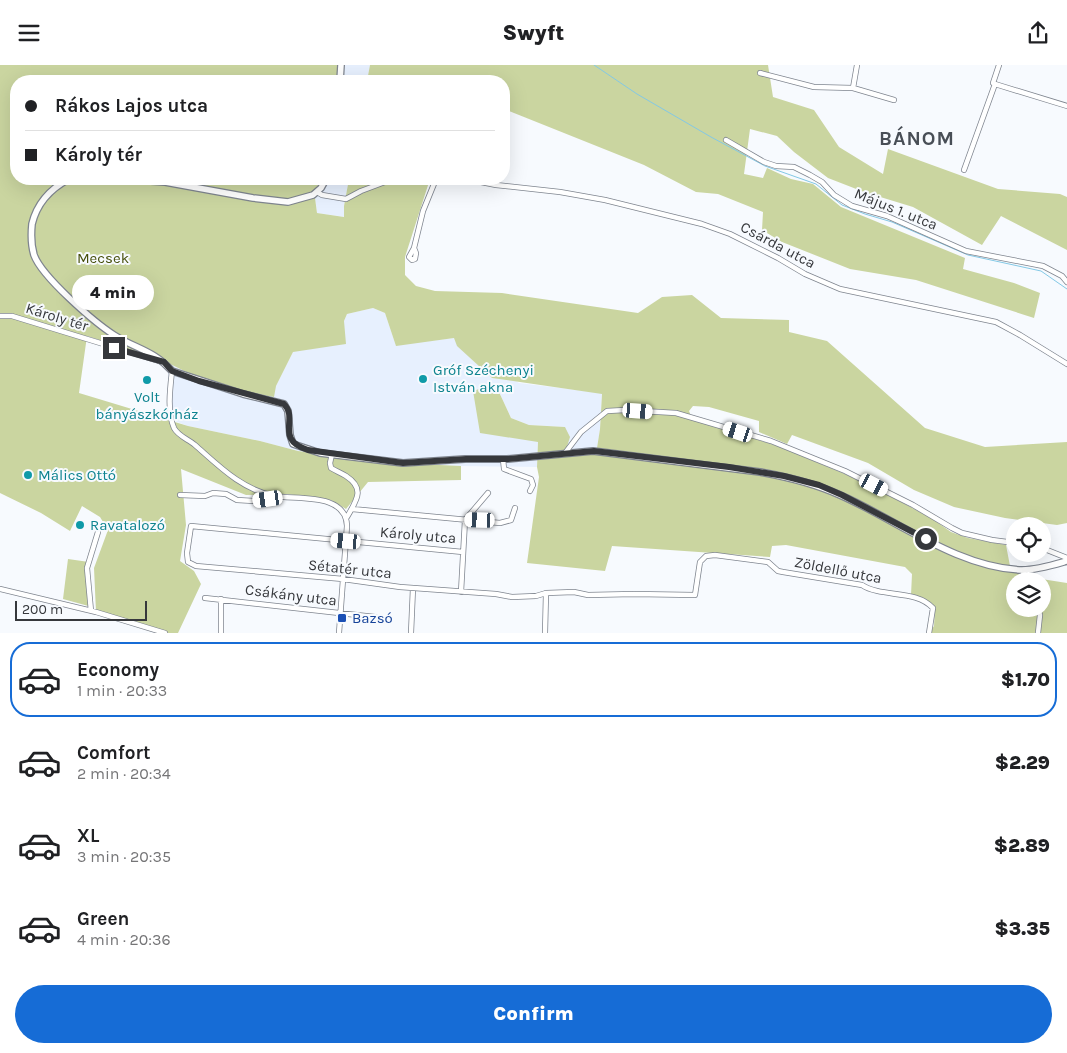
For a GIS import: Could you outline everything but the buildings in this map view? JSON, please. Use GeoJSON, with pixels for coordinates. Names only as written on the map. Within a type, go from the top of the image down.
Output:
{"type":"FeatureCollection","features":[{"type":"Feature","properties":{"kind":"street"},"geometry":{"type":"LineString","coordinates":[[853,88],[856,65]]}},
{"type":"Feature","properties":{"kind":"street"},"geometry":{"type":"LineString","coordinates":[[964,170],[995,84],[993,83],[999,65]]}},
{"type":"Feature","properties":{"kind":"street"},"geometry":{"type":"LineString","coordinates":[[760,73],[814,87],[853,88],[894,100]]}},
{"type":"Feature","properties":{"kind":"street"},"geometry":{"type":"LineString","coordinates":[[995,84],[1067,106]]}},
{"type":"Feature","properties":{"kind":"street","name":"Május 1. utca"},"geometry":{"type":"LineString","coordinates":[[726,140],[764,162],[776,166],[794,167],[822,182],[834,195],[852,206],[887,216],[966,251],[1043,266],[1062,276],[1067,282]]}},
{"type":"Feature","properties":{"kind":"street"},"geometry":{"type":"LineString","coordinates":[[60,185],[41,201],[35,214],[32,237],[34,255],[39,263],[72,299],[115,335],[148,351],[164,362],[172,371],[234,391],[284,404],[288,411],[290,435],[293,444],[308,450],[403,463],[503,459],[593,451],[733,468],[800,480],[842,495],[954,552],[982,563],[1005,569],[1024,570],[1067,559]]}},
{"type":"Feature","properties":{"kind":"street"},"geometry":{"type":"LineString","coordinates":[[182,185],[253,198],[288,202],[305,198],[317,192],[322,185]]}},
{"type":"Feature","properties":{"kind":"street"},"geometry":{"type":"LineString","coordinates":[[317,192],[322,195],[346,199],[377,185]]}},
{"type":"Feature","properties":{"kind":"street"},"geometry":{"type":"LineString","coordinates":[[414,248],[423,211],[434,185]]}},
{"type":"Feature","properties":{"kind":"street","name":"Csárda utca"},"geometry":{"type":"LineString","coordinates":[[496,185],[560,192],[605,200],[710,226],[778,258],[805,275],[840,289],[996,322],[1067,364]]}},
{"type":"Feature","properties":{"kind":"street","name":"Károly tér"},"geometry":{"type":"LineString","coordinates":[[0,316],[12,316],[140,357],[164,362]]}},
{"type":"Feature","properties":{"kind":"street"},"geometry":{"type":"LineString","coordinates":[[172,371],[170,393],[172,418],[178,434],[195,445],[227,474],[252,488],[274,496],[323,501],[335,505],[347,517]]}},
{"type":"Feature","properties":{"kind":"street"},"geometry":{"type":"LineString","coordinates":[[565,453],[581,432],[607,411],[625,409],[676,413],[772,441],[845,471],[913,505],[952,529],[962,533],[1006,542]]}},
{"type":"Feature","properties":{"kind":"street"},"geometry":{"type":"LineString","coordinates":[[332,454],[331,468],[350,479],[357,488],[358,498],[347,517],[339,633]]}},
{"type":"Feature","properties":{"kind":"street"},"geometry":{"type":"LineString","coordinates":[[503,459],[504,469],[531,479],[533,485],[530,491]]}},
{"type":"Feature","properties":{"kind":"street"},"geometry":{"type":"LineString","coordinates":[[180,495],[205,496],[213,493],[226,494],[237,500],[254,501],[274,496]]}},
{"type":"Feature","properties":{"kind":"street"},"geometry":{"type":"LineString","coordinates":[[462,591],[465,520],[488,493]]}},
{"type":"Feature","properties":{"kind":"street"},"geometry":{"type":"LineString","coordinates":[[352,509],[500,523],[512,520],[515,508]]}},
{"type":"Feature","properties":{"kind":"street","name":"Károly utca"},"geometry":{"type":"LineString","coordinates":[[191,526],[464,552]]}},
{"type":"Feature","properties":{"kind":"street","name":"Sétatér utca"},"geometry":{"type":"LineString","coordinates":[[191,526],[187,553],[188,562],[192,565],[512,597],[536,596],[546,593]]}},
{"type":"Feature","properties":{"kind":"street"},"geometry":{"type":"LineString","coordinates":[[91,611],[86,568],[98,531]]}},
{"type":"Feature","properties":{"kind":"street"},"geometry":{"type":"LineString","coordinates":[[1051,552],[1067,559]]}},
{"type":"Feature","properties":{"kind":"street","name":"Zöldellő utca"},"geometry":{"type":"LineString","coordinates":[[546,593],[695,595],[700,562],[706,556],[715,555],[768,562],[778,571],[862,585],[871,589],[925,602],[933,608],[929,633]]}},
{"type":"Feature","properties":{"kind":"street"},"geometry":{"type":"LineString","coordinates":[[411,633],[413,588]]}},
{"type":"Feature","properties":{"kind":"street"},"geometry":{"type":"LineString","coordinates":[[0,589],[91,611],[165,633]]}},
{"type":"Feature","properties":{"kind":"street"},"geometry":{"type":"LineString","coordinates":[[545,633],[546,593]]}},
{"type":"Feature","properties":{"kind":"street","name":"Csákány utca"},"geometry":{"type":"LineString","coordinates":[[204,598],[375,617]]}},
{"type":"Feature","properties":{"kind":"street"},"geometry":{"type":"LineString","coordinates":[[221,599],[221,633]]}},
{"type":"Feature","properties":{"kind":"street"},"geometry":{"type":"LineString","coordinates":[[1038,633],[1040,617]]}},
{"type":"Feature","properties":{"kind":"shaded area"},"geometry":{"type":"Polygon","coordinates":[[[340,65],[370,65],[368,75],[339,75],[340,65]]]}},
{"type":"Feature","properties":{"kind":"shaded area"},"geometry":{"type":"Polygon","coordinates":[[[320,185],[348,185],[344,206],[345,217],[317,213],[315,198],[320,185]]]}},
{"type":"Feature","properties":{"kind":"shaded area"},"geometry":{"type":"Polygon","coordinates":[[[373,308],[385,313],[396,345],[454,338],[519,383],[602,393],[597,449],[565,450],[565,427],[529,425],[511,418],[499,392],[473,391],[538,442],[537,467],[374,462],[298,451],[188,426],[169,419],[168,363],[219,388],[276,386],[293,352],[344,321],[347,314],[373,308]]]}},
{"type":"Feature","properties":{"kind":"green space","name":"Mecsek"},"geometry":{"type":"Polygon","coordinates":[[[0,65],[340,65],[339,75],[10,75],[10,185],[320,185],[315,198],[317,213],[344,217],[348,185],[428,185],[405,257],[405,275],[416,286],[435,291],[502,293],[638,313],[662,297],[692,295],[721,318],[789,320],[789,332],[827,341],[925,428],[985,447],[1067,442],[1067,523],[1051,524],[1051,517],[1005,518],[954,507],[914,490],[868,463],[792,435],[787,444],[759,432],[759,421],[709,407],[693,406],[689,411],[692,418],[780,447],[869,484],[934,520],[951,532],[968,538],[1006,545],[1006,562],[1009,562],[1010,566],[1027,570],[1027,572],[1006,572],[1006,617],[1051,617],[1051,580],[1067,583],[1067,633],[929,633],[934,626],[935,606],[911,595],[912,574],[905,567],[786,545],[772,546],[770,557],[612,546],[605,571],[527,563],[539,477],[537,467],[538,442],[480,433],[473,391],[491,385],[499,392],[511,418],[529,425],[565,427],[570,437],[566,450],[597,448],[602,394],[492,378],[457,346],[454,338],[396,346],[385,313],[373,308],[347,314],[344,321],[346,344],[293,352],[276,386],[274,397],[219,388],[168,363],[87,336],[79,393],[188,426],[298,451],[374,462],[461,466],[461,480],[368,482],[346,509],[331,500],[287,494],[246,495],[181,469],[186,525],[180,561],[194,571],[201,584],[178,633],[165,633],[96,612],[94,568],[108,530],[100,517],[82,506],[70,531],[41,513],[0,493],[0,65]]]}},
{"type":"Feature","properties":{"kind":"green space"},"geometry":{"type":"Polygon","coordinates":[[[370,65],[768,65],[773,97],[814,110],[839,147],[883,174],[888,149],[998,189],[1060,194],[1067,197],[1067,250],[1001,216],[982,245],[913,207],[864,192],[828,178],[794,152],[777,136],[750,129],[744,174],[763,178],[767,168],[791,179],[813,184],[841,207],[965,258],[963,269],[1014,283],[1040,293],[1034,318],[916,280],[850,269],[782,242],[762,230],[763,212],[718,194],[696,192],[644,165],[510,111],[510,75],[368,75],[370,65]]]}},
{"type":"Feature","properties":{"kind":"green space"},"geometry":{"type":"Polygon","coordinates":[[[68,559],[89,562],[92,607],[63,599],[68,559]]]}},
{"type":"Feature","properties":{"kind":"waterway"},"geometry":{"type":"LineString","coordinates":[[594,65],[637,94],[765,166],[816,184],[842,205],[892,222],[968,255],[1041,271],[1067,289]]}},
{"type":"Feature","properties":{"kind":"place","name":"Gróf Széchenyi István akna"},"geometry":{"type":"Point","coordinates":[423,379]}},
{"type":"Feature","properties":{"kind":"place","name":"Volt bányászkórház"},"geometry":{"type":"Point","coordinates":[147,380]}},
{"type":"Feature","properties":{"kind":"place","name":"Málics Ottó"},"geometry":{"type":"Point","coordinates":[28,475]}},
{"type":"Feature","properties":{"kind":"place","name":"Ravatalozó"},"geometry":{"type":"Point","coordinates":[80,525]}},
{"type":"Feature","properties":{"kind":"place","name":"Bazsó"},"geometry":{"type":"Point","coordinates":[342,618]}},
{"type":"Feature","properties":{"kind":"district","name":"BÁNOM"},"geometry":{"type":"Point","coordinates":[917,138]}},
{"type":"Feature","properties":{"kind":"route"},"geometry":{"type":"LineString","coordinates":[[114,348],[164,362],[172,371],[199,381],[284,404],[288,411],[290,435],[293,444],[320,453],[403,463],[466,459],[508,459],[594,451],[729,467],[784,476],[819,485],[926,539]]}}]}
